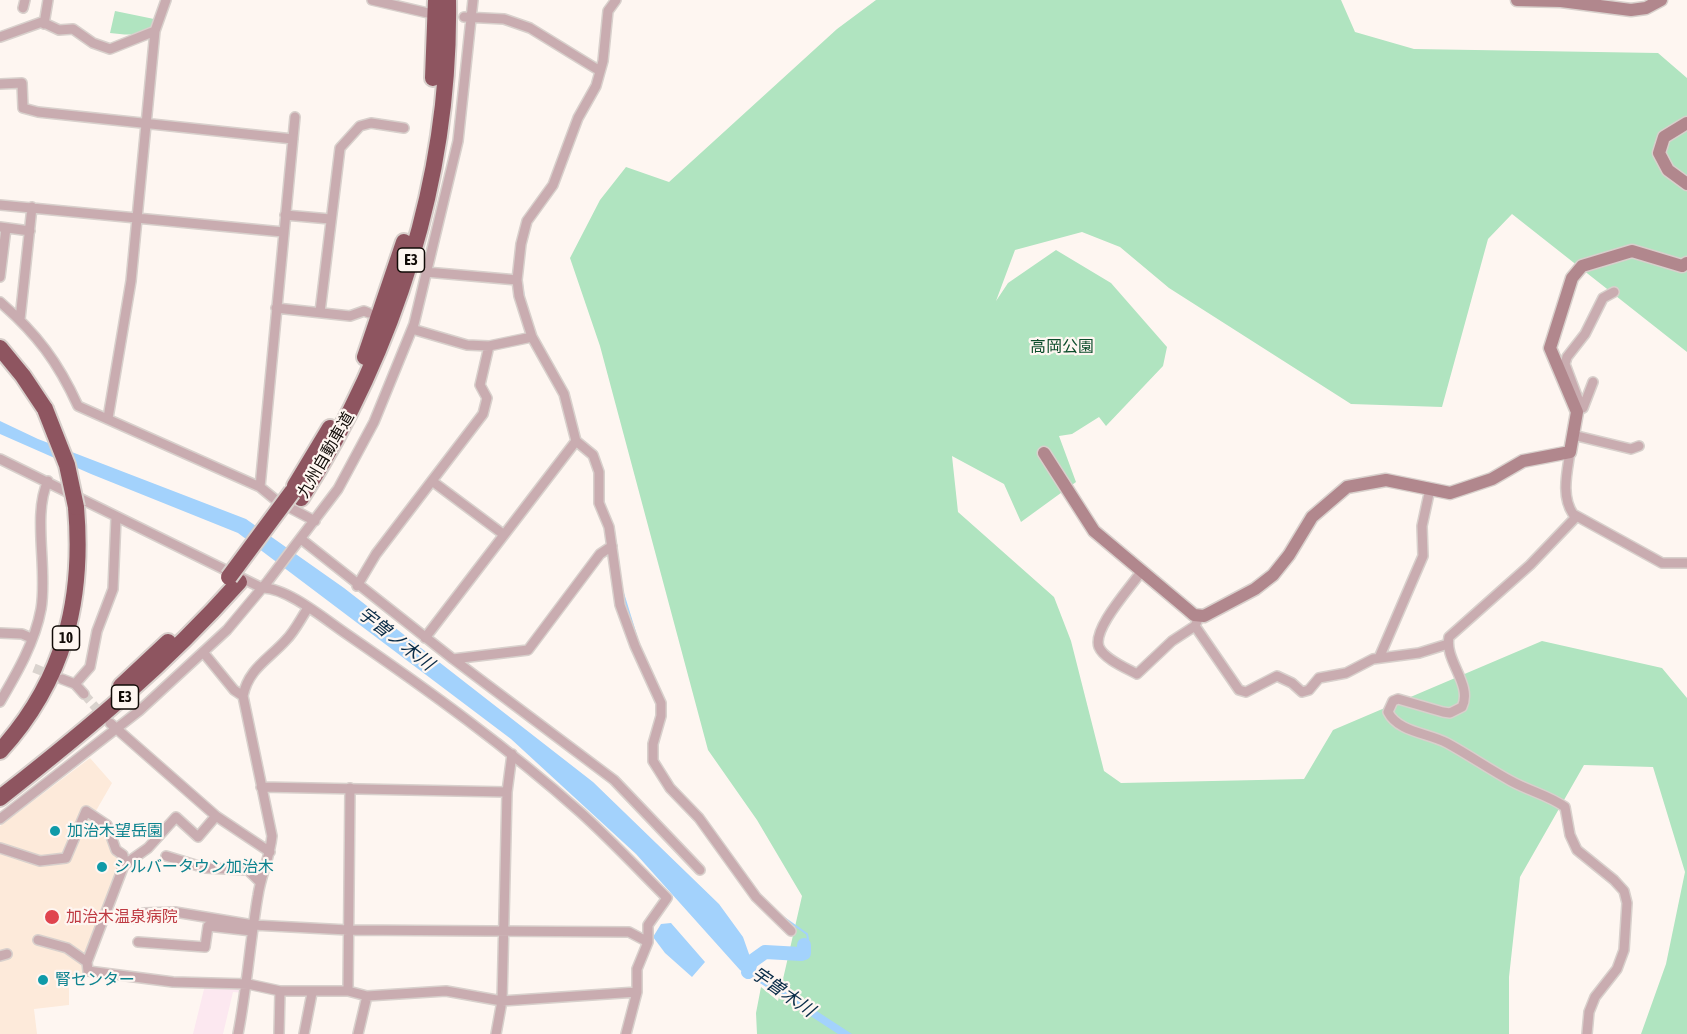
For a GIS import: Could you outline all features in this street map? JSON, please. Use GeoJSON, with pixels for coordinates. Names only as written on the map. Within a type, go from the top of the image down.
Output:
{"type":"FeatureCollection","features":[{"type":"Feature","properties":{"kind":"highway","name":"九州自動車道"},"geometry":{"type":"LineString","coordinates":[[0,798],[145,680],[193,634],[297,495],[340,433],[374,364],[412,258],[437,145],[444,86],[448,0]]}},
{"type":"Feature","properties":{"kind":"highway","name":"九州自動車道"},"geometry":{"type":"LineString","coordinates":[[297,495],[364,359],[401,255],[426,144],[433,86],[432,7]]}},
{"type":"Feature","properties":{"kind":"highway","name":"10"},"geometry":{"type":"LineString","coordinates":[[0,348],[23,376],[38,410],[71,507],[78,582],[67,636],[55,666],[32,710],[0,751]]}},
{"type":"Feature","properties":{"kind":"highway","name":"10"},"geometry":{"type":"LineString","coordinates":[[0,364],[38,410]]}},
{"type":"Feature","properties":{"kind":"highway","name":"10"},"geometry":{"type":"LineString","coordinates":[[0,734],[31,692],[46,662],[62,612],[67,575],[71,507]]}},
{"type":"Feature","properties":{"kind":"highway","name":"九州自動車道"},"geometry":{"type":"LineString","coordinates":[[0,785],[136,672],[234,580]]}},
{"type":"Feature","properties":{"kind":"street"},"geometry":{"type":"LineString","coordinates":[[44,24],[48,0]]}},
{"type":"Feature","properties":{"kind":"street"},"geometry":{"type":"LineString","coordinates":[[108,418],[131,281],[154,31],[166,0]]}},
{"type":"Feature","properties":{"kind":"street"},"geometry":{"type":"LineString","coordinates":[[372,0],[432,7]]}},
{"type":"Feature","properties":{"kind":"street"},"geometry":{"type":"LineString","coordinates":[[0,819],[227,630],[300,541],[338,489],[374,422],[410,325],[426,272],[458,141],[468,17],[473,0]]}},
{"type":"Feature","properties":{"kind":"street"},"geometry":{"type":"LineString","coordinates":[[616,0],[608,11],[596,86],[578,118],[553,185],[527,221],[521,244],[517,280],[523,312],[532,337],[564,394],[576,441],[592,455],[599,472],[599,503],[609,527],[620,605],[635,646],[661,703],[661,716],[653,744],[653,761],[670,788],[699,818],[756,897],[791,931]]}},
{"type":"Feature","properties":{"kind":"street"},"geometry":{"type":"LineString","coordinates":[[1517,0],[1561,1],[1631,10],[1646,8],[1661,0]]}},
{"type":"Feature","properties":{"kind":"street"},"geometry":{"type":"LineString","coordinates":[[468,17],[504,19],[530,28],[600,70]]}},
{"type":"Feature","properties":{"kind":"street"},"geometry":{"type":"LineString","coordinates":[[0,37],[44,24],[59,30],[73,29],[93,43],[110,49],[154,31]]}},
{"type":"Feature","properties":{"kind":"street"},"geometry":{"type":"LineString","coordinates":[[0,84],[22,83],[23,108],[38,112],[293,139]]}},
{"type":"Feature","properties":{"kind":"street"},"geometry":{"type":"LineString","coordinates":[[260,487],[295,117]]}},
{"type":"Feature","properties":{"kind":"street"},"geometry":{"type":"LineString","coordinates":[[320,312],[340,148],[360,126],[371,123],[404,128]]}},
{"type":"Feature","properties":{"kind":"street"},"geometry":{"type":"LineString","coordinates":[[1687,123],[1664,137],[1659,153],[1668,170],[1687,184]]}},
{"type":"Feature","properties":{"kind":"street"},"geometry":{"type":"LineString","coordinates":[[0,205],[283,232]]}},
{"type":"Feature","properties":{"kind":"street"},"geometry":{"type":"LineString","coordinates":[[20,319],[32,207]]}},
{"type":"Feature","properties":{"kind":"street"},"geometry":{"type":"LineString","coordinates":[[285,216],[330,219]]}},
{"type":"Feature","properties":{"kind":"street"},"geometry":{"type":"LineString","coordinates":[[1,271],[3,228],[30,231]]}},
{"type":"Feature","properties":{"kind":"street"},"geometry":{"type":"LineString","coordinates":[[1577,411],[1550,348],[1558,316],[1572,278],[1582,266],[1624,251],[1640,252],[1682,266],[1687,263]]}},
{"type":"Feature","properties":{"kind":"street"},"geometry":{"type":"LineString","coordinates":[[426,272],[517,280]]}},
{"type":"Feature","properties":{"kind":"street"},"geometry":{"type":"LineString","coordinates":[[1614,292],[1603,298],[1585,334],[1567,357],[1565,364],[1580,404],[1570,452],[1566,493],[1568,506],[1576,517],[1662,563],[1687,563]]}},
{"type":"Feature","properties":{"kind":"street"},"geometry":{"type":"LineString","coordinates":[[0,302],[20,319],[62,370],[78,406],[260,487],[277,501],[315,521]]}},
{"type":"Feature","properties":{"kind":"street"},"geometry":{"type":"LineString","coordinates":[[276,308],[350,316],[364,311],[369,313]]}},
{"type":"Feature","properties":{"kind":"street"},"geometry":{"type":"LineString","coordinates":[[410,325],[467,345],[489,346],[532,337]]}},
{"type":"Feature","properties":{"kind":"street"},"geometry":{"type":"LineString","coordinates":[[357,586],[376,554],[483,414],[487,398],[480,386],[489,346]]}},
{"type":"Feature","properties":{"kind":"street"},"geometry":{"type":"LineString","coordinates":[[1574,431],[1593,382]]}},
{"type":"Feature","properties":{"kind":"street"},"geometry":{"type":"LineString","coordinates":[[1574,431],[1631,449],[1639,446]]}},
{"type":"Feature","properties":{"kind":"street"},"geometry":{"type":"LineString","coordinates":[[425,638],[576,441]]}},
{"type":"Feature","properties":{"kind":"street"},"geometry":{"type":"LineString","coordinates":[[1141,572],[1099,631],[1098,646],[1103,653],[1137,674],[1197,621],[1273,575],[1312,517],[1347,487],[1386,480],[1450,493],[1474,487],[1523,461],[1570,452]]}},
{"type":"Feature","properties":{"kind":"street"},"geometry":{"type":"LineString","coordinates":[[1044,453],[1094,531],[1197,621],[1239,690],[1246,692],[1277,676],[1292,683],[1302,692],[1309,690],[1318,678],[1346,674],[1378,658],[1419,653],[1448,644]]}},
{"type":"Feature","properties":{"kind":"street"},"geometry":{"type":"LineString","coordinates":[[0,459],[48,481],[116,518],[273,587],[308,608],[418,683],[512,754],[581,813],[667,898],[648,925],[648,942],[637,969],[637,992],[626,1034]]}},
{"type":"Feature","properties":{"kind":"street"},"geometry":{"type":"LineString","coordinates":[[0,702],[22,664],[41,608],[43,529],[40,503],[48,481]]}},
{"type":"Feature","properties":{"kind":"street"},"geometry":{"type":"LineString","coordinates":[[432,481],[503,534]]}},
{"type":"Feature","properties":{"kind":"street"},"geometry":{"type":"LineString","coordinates":[[1378,658],[1423,556],[1422,526],[1430,489]]}},
{"type":"Feature","properties":{"kind":"street"},"geometry":{"type":"LineString","coordinates":[[1576,517],[1530,565],[1452,632],[1448,644],[1464,694],[1462,707],[1443,712],[1398,699],[1393,701],[1388,712],[1393,721],[1446,742],[1512,782],[1551,797],[1565,807],[1570,835],[1577,849],[1624,891],[1628,915],[1624,950],[1617,969],[1592,1005],[1587,1034]]}},
{"type":"Feature","properties":{"kind":"street"},"geometry":{"type":"LineString","coordinates":[[75,684],[90,667],[97,631],[113,589],[116,518]]}},
{"type":"Feature","properties":{"kind":"street"},"geometry":{"type":"LineString","coordinates":[[300,541],[453,660],[614,780],[700,870]]}},
{"type":"Feature","properties":{"kind":"street"},"geometry":{"type":"LineString","coordinates":[[453,660],[528,650],[600,554],[612,546]]}},
{"type":"Feature","properties":{"kind":"street"},"geometry":{"type":"LineString","coordinates":[[238,1034],[248,984],[252,928],[260,882],[270,852],[272,836],[243,696],[246,681],[258,666],[287,639],[308,608]]}},
{"type":"Feature","properties":{"kind":"street"},"geometry":{"type":"LineString","coordinates":[[0,633],[22,634],[32,638]]}},
{"type":"Feature","properties":{"kind":"street"},"geometry":{"type":"LineString","coordinates":[[203,652],[234,690],[243,696]]}},
{"type":"Feature","properties":{"kind":"street"},"geometry":{"type":"LineString","coordinates":[[22,664],[34,668]]}},
{"type":"Feature","properties":{"kind":"street"},"geometry":{"type":"LineString","coordinates":[[62,679],[75,684],[84,694]]}},
{"type":"Feature","properties":{"kind":"street"},"geometry":{"type":"LineString","coordinates":[[112,727],[216,816],[270,852]]}},
{"type":"Feature","properties":{"kind":"street"},"geometry":{"type":"LineString","coordinates":[[496,1034],[502,1001],[507,792],[512,754]]}},
{"type":"Feature","properties":{"kind":"street"},"geometry":{"type":"LineString","coordinates":[[261,787],[507,792]]}},
{"type":"Feature","properties":{"kind":"street"},"geometry":{"type":"LineString","coordinates":[[348,991],[350,788]]}},
{"type":"Feature","properties":{"kind":"street"},"geometry":{"type":"LineString","coordinates":[[0,848],[40,861],[66,858],[86,811],[107,825],[116,850],[123,855],[124,865],[87,962],[88,971],[173,982],[248,984],[280,991],[312,993],[348,991],[367,996],[446,991],[502,1001],[637,992]]}},
{"type":"Feature","properties":{"kind":"street"},"geometry":{"type":"LineString","coordinates":[[124,865],[147,848],[176,817],[198,837],[216,816]]}},
{"type":"Feature","properties":{"kind":"street"},"geometry":{"type":"LineString","coordinates":[[166,856],[205,868],[248,870],[260,882]]}},
{"type":"Feature","properties":{"kind":"street"},"geometry":{"type":"LineString","coordinates":[[136,919],[143,913],[175,912],[252,928]]}},
{"type":"Feature","properties":{"kind":"street"},"geometry":{"type":"LineString","coordinates":[[138,942],[205,947],[208,926],[348,930],[629,932],[648,942]]}},
{"type":"Feature","properties":{"kind":"street"},"geometry":{"type":"LineString","coordinates":[[38,940],[67,948],[87,962]]}},
{"type":"Feature","properties":{"kind":"street"},"geometry":{"type":"LineString","coordinates":[[279,1034],[280,991]]}},
{"type":"Feature","properties":{"kind":"street"},"geometry":{"type":"LineString","coordinates":[[304,1034],[312,993]]}},
{"type":"Feature","properties":{"kind":"street"},"geometry":{"type":"LineString","coordinates":[[358,1034],[367,996]]}},
{"type":"Feature","properties":{"kind":"shaded area","name":"加治木温泉病院"},"geometry":{"type":"Polygon","coordinates":[[[90,758],[112,783],[93,816],[112,829],[125,860],[82,974],[69,981],[69,1005],[34,1009],[37,1034],[0,1034],[0,826],[90,758]]]}},
{"type":"Feature","properties":{"kind":"shaded area"},"geometry":{"type":"Polygon","coordinates":[[[206,981],[247,983],[244,993],[233,992],[223,1034],[193,1034],[206,981]]]}},
{"type":"Feature","properties":{"kind":"green space","name":"高岡公園"},"geometry":{"type":"Polygon","coordinates":[[[876,0],[1341,0],[1355,32],[1414,49],[1658,53],[1687,78],[1687,352],[1512,214],[1488,239],[1442,407],[1351,404],[1169,288],[1120,247],[1082,232],[1015,250],[996,301],[1008,283],[1056,250],[1111,283],[1167,347],[1163,366],[1106,426],[1099,417],[1072,434],[1059,436],[1076,482],[1021,522],[1004,484],[952,456],[958,512],[1054,597],[1071,641],[1104,771],[1121,783],[1304,779],[1333,730],[1542,641],[1662,668],[1687,698],[1687,1034],[1641,1034],[1666,964],[1685,872],[1653,767],[1584,765],[1520,877],[1509,977],[1509,1034],[757,1034],[756,1013],[761,987],[778,1001],[802,896],[757,820],[708,750],[600,346],[570,258],[600,200],[626,167],[669,182],[837,29],[876,0]]]}},
{"type":"Feature","properties":{"kind":"green space"},"geometry":{"type":"Polygon","coordinates":[[[115,11],[157,21],[142,33],[130,35],[110,33],[115,11]]]}},
{"type":"Feature","properties":{"kind":"water","name":"宇曽木川"},"geometry":{"type":"Polygon","coordinates":[[[0,421],[38,439],[246,519],[344,588],[593,782],[719,904],[743,937],[755,971],[852,1034],[838,1034],[740,970],[636,854],[511,739],[238,533],[91,474],[0,434],[0,421]]]}},
{"type":"Feature","properties":{"kind":"water"},"geometry":{"type":"Polygon","coordinates":[[[671,923],[705,962],[692,977],[665,953],[653,937],[661,924],[671,923]]]}},
{"type":"Feature","properties":{"kind":"waterway"},"geometry":{"type":"LineString","coordinates":[[521,277],[524,298]]}},
{"type":"Feature","properties":{"kind":"waterway"},"geometry":{"type":"LineString","coordinates":[[623,593],[639,645]]}},
{"type":"Feature","properties":{"kind":"waterway"},"geometry":{"type":"LineString","coordinates":[[740,868],[760,895]]}},
{"type":"Feature","properties":{"kind":"waterway"},"geometry":{"type":"LineString","coordinates":[[783,917],[807,934],[808,939],[804,945]]}},
{"type":"Feature","properties":{"kind":"waterway","name":"宇曽ノ木川"},"geometry":{"type":"LineString","coordinates":[[748,972],[751,962],[765,952],[801,954],[804,953],[804,945]]}},
{"type":"Feature","properties":{"kind":"tunnel"},"geometry":{"type":"LineString","coordinates":[[34,668],[54,676]]}},
{"type":"Feature","properties":{"kind":"tunnel"},"geometry":{"type":"LineString","coordinates":[[84,694],[104,717]]}},
{"type":"Feature","properties":{"kind":"place","name":"加治木望岳園"},"geometry":{"type":"Point","coordinates":[55,831]}},
{"type":"Feature","properties":{"kind":"place","name":"シルバータウン加治木"},"geometry":{"type":"Point","coordinates":[102,867]}},
{"type":"Feature","properties":{"kind":"place","name":"加治木温泉病院"},"geometry":{"type":"Point","coordinates":[52,917]}},
{"type":"Feature","properties":{"kind":"place","name":"腎センター"},"geometry":{"type":"Point","coordinates":[43,980]}}]}
